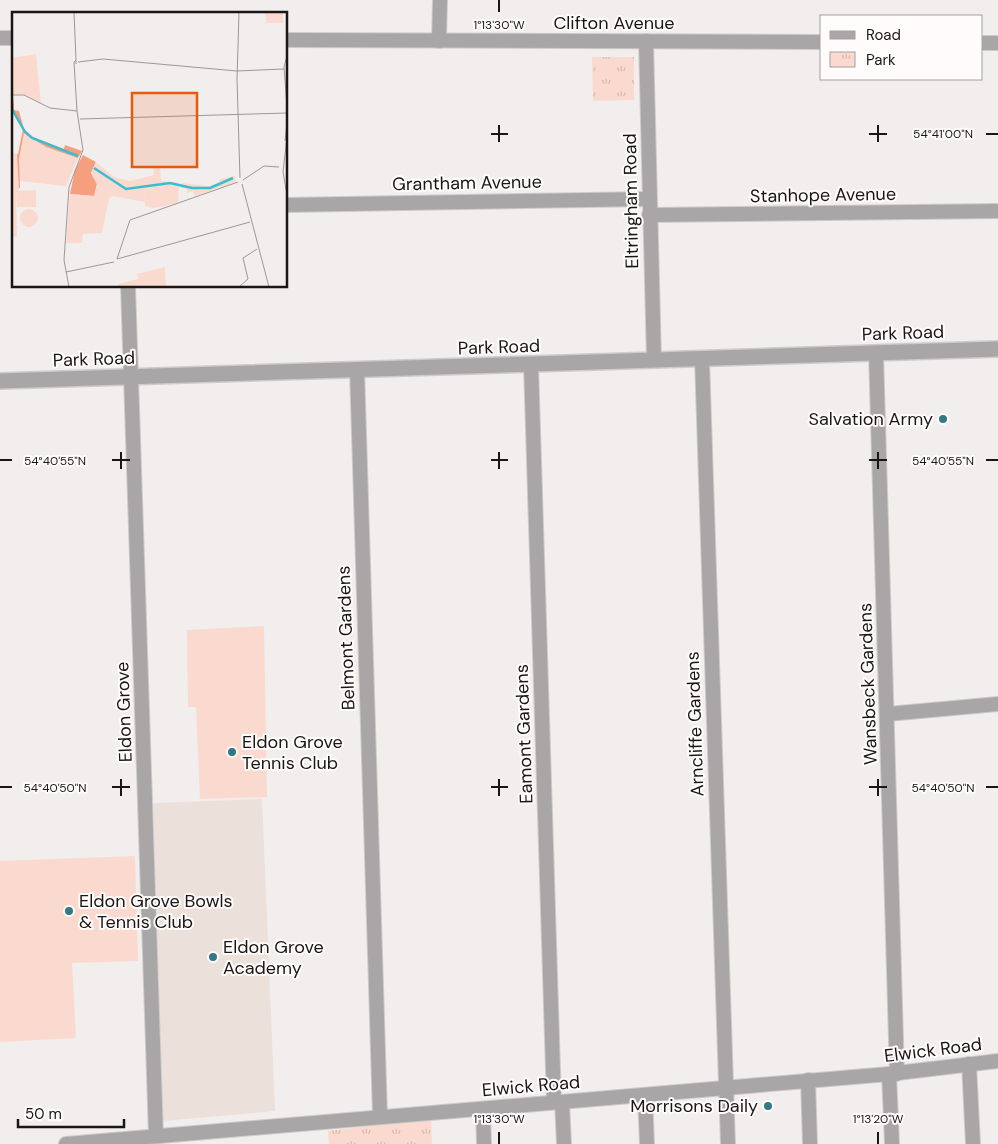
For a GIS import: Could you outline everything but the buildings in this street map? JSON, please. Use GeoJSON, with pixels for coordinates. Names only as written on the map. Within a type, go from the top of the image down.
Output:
{"type":"FeatureCollection","features":[{"type":"Feature","properties":{"kind":"street"},"geometry":{"type":"LineString","coordinates":[[439,42],[440,0]]}},
{"type":"Feature","properties":{"kind":"street","name":"Clifton Avenue"},"geometry":{"type":"LineString","coordinates":[[288,40],[820,42]]}},
{"type":"Feature","properties":{"kind":"street","name":"Eltringham Road"},"geometry":{"type":"LineString","coordinates":[[646,42],[654,360]]}},
{"type":"Feature","properties":{"kind":"street"},"geometry":{"type":"LineString","coordinates":[[983,43],[998,44]]}},
{"type":"Feature","properties":{"kind":"street","name":"Grantham Avenue"},"geometry":{"type":"LineString","coordinates":[[288,205],[649,199]]}},
{"type":"Feature","properties":{"kind":"street","name":"Stanhope Avenue"},"geometry":{"type":"LineString","coordinates":[[649,215],[998,211]]}},
{"type":"Feature","properties":{"kind":"street","name":"Eldon Grove"},"geometry":{"type":"LineString","coordinates":[[128,288],[156,1136]]}},
{"type":"Feature","properties":{"kind":"street","name":"Park Road"},"geometry":{"type":"LineString","coordinates":[[0,381],[998,349]]}},
{"type":"Feature","properties":{"kind":"street","name":"Wansbeck Gardens"},"geometry":{"type":"LineString","coordinates":[[876,353],[888,714],[893,1074],[892,1144]]}},
{"type":"Feature","properties":{"kind":"street","name":"Arncliffe Gardens"},"geometry":{"type":"LineString","coordinates":[[702,359],[728,1144]]}},
{"type":"Feature","properties":{"kind":"street","name":"Eamont Gardens"},"geometry":{"type":"LineString","coordinates":[[531,365],[558,1102],[564,1144]]}},
{"type":"Feature","properties":{"kind":"street","name":"Belmont Gardens"},"geometry":{"type":"LineString","coordinates":[[357,369],[380,1116]]}},
{"type":"Feature","properties":{"kind":"street"},"geometry":{"type":"LineString","coordinates":[[888,714],[998,704]]}},
{"type":"Feature","properties":{"kind":"street","name":"Elwick Road"},"geometry":{"type":"LineString","coordinates":[[66,1144],[893,1074],[998,1061]]}},
{"type":"Feature","properties":{"kind":"street"},"geometry":{"type":"LineString","coordinates":[[970,1064],[973,1144]]}},
{"type":"Feature","properties":{"kind":"street"},"geometry":{"type":"LineString","coordinates":[[808,1080],[810,1144]]}},
{"type":"Feature","properties":{"kind":"street"},"geometry":{"type":"LineString","coordinates":[[645,1095],[647,1144]]}},
{"type":"Feature","properties":{"kind":"street"},"geometry":{"type":"LineString","coordinates":[[483,1109],[484,1144]]}},
{"type":"Feature","properties":{"kind":"shaded area","name":"Eldon Grove Academy"},"geometry":{"type":"Polygon","coordinates":[[[262,799],[275,1111],[163,1121],[153,803],[262,799]]]}},
{"type":"Feature","properties":{"kind":"green space"},"geometry":{"type":"Polygon","coordinates":[[[592,57],[634,57],[634,100],[593,101],[592,57]]]}},
{"type":"Feature","properties":{"kind":"green space","name":"Eldon Grove Tennis Club"},"geometry":{"type":"Polygon","coordinates":[[[264,626],[267,797],[200,799],[196,707],[188,707],[187,630],[264,626]]]}},
{"type":"Feature","properties":{"kind":"green space","name":"Eldon Grove Bowls & Tennis Club"},"geometry":{"type":"Polygon","coordinates":[[[135,856],[138,961],[72,963],[76,1038],[0,1042],[0,861],[135,856]]]}},
{"type":"Feature","properties":{"kind":"green space"},"geometry":{"type":"Polygon","coordinates":[[[431,1118],[432,1144],[329,1144],[328,1131],[431,1118]]]}},
{"type":"Feature","properties":{"kind":"place","name":"Salvation Army"},"geometry":{"type":"Point","coordinates":[943,419]}},
{"type":"Feature","properties":{"kind":"place","name":"Eldon Grove Tennis Club"},"geometry":{"type":"Point","coordinates":[232,752]}},
{"type":"Feature","properties":{"kind":"place","name":"Eldon Grove Bowls & Tennis Club"},"geometry":{"type":"Point","coordinates":[69,911]}},
{"type":"Feature","properties":{"kind":"place","name":"Eldon Grove Academy"},"geometry":{"type":"Point","coordinates":[213,957]}},
{"type":"Feature","properties":{"kind":"place","name":"Morrisons Daily"},"geometry":{"type":"Point","coordinates":[768,1106]}}]}
